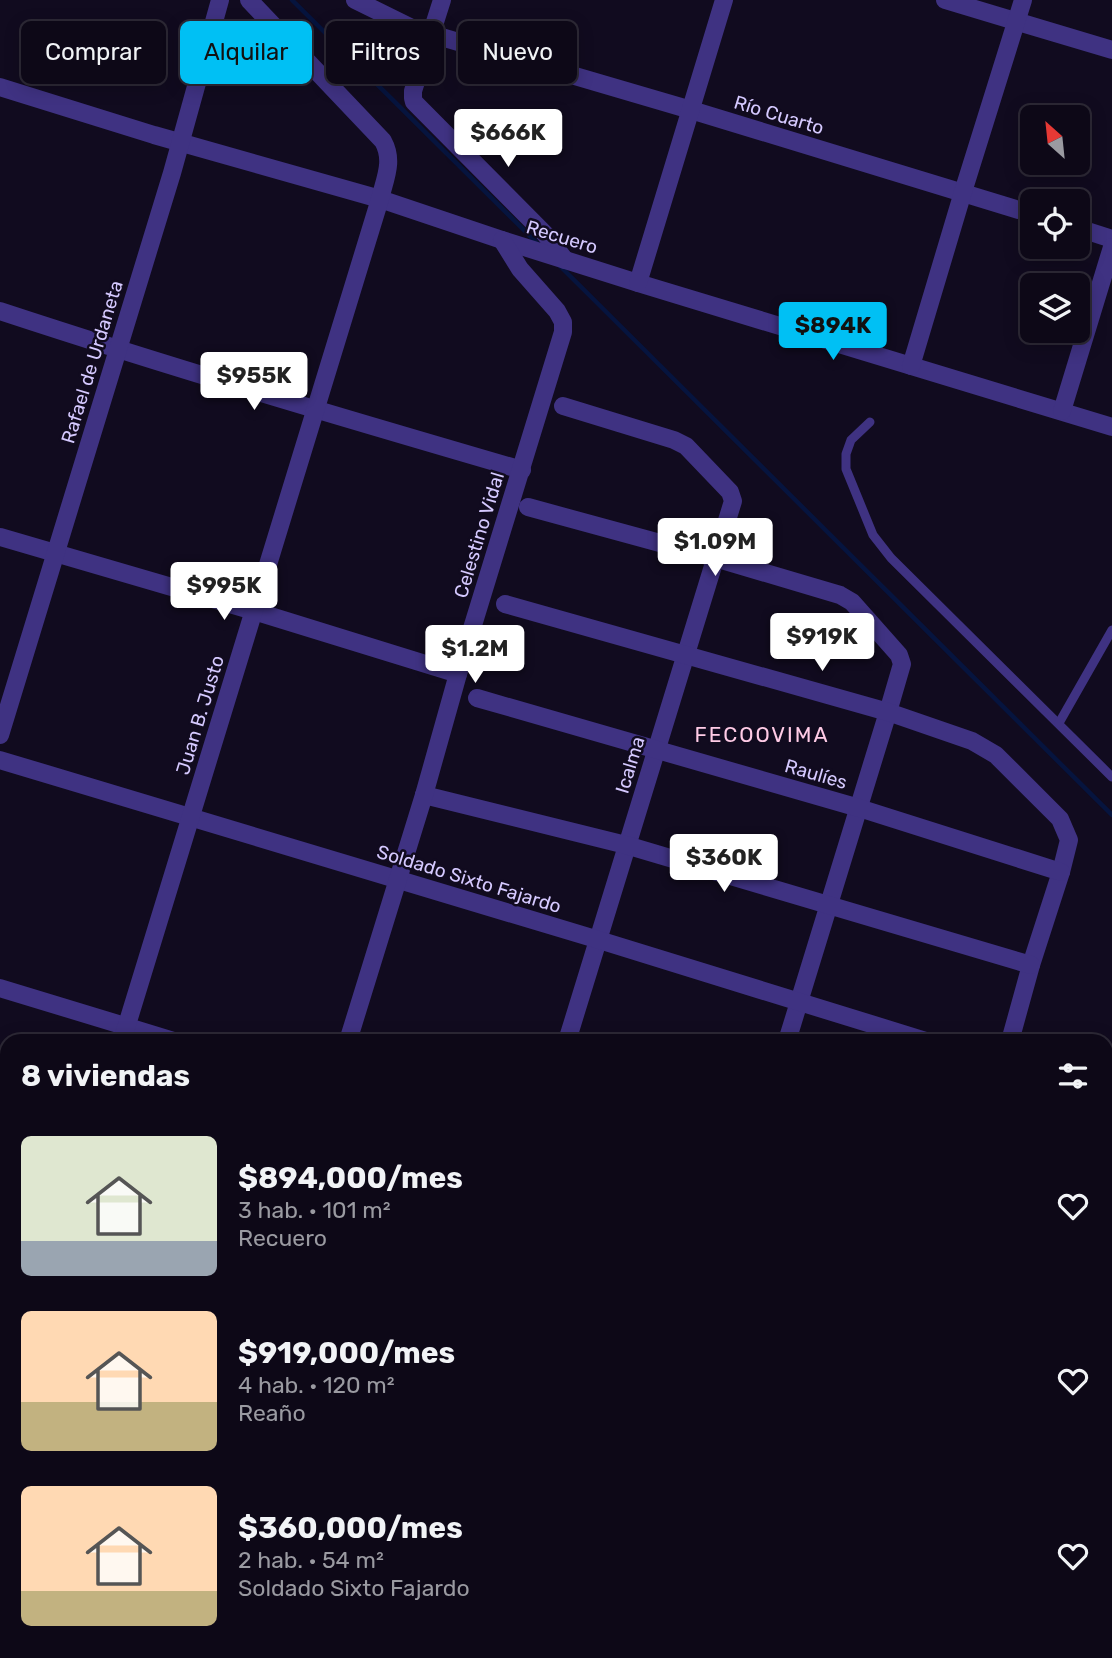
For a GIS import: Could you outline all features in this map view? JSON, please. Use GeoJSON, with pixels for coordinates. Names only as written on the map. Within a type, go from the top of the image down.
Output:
{"type":"FeatureCollection","features":[{"type":"Feature","properties":{"kind":"street","name":"Rafael de Urdaneta"},"geometry":{"type":"LineString","coordinates":[[0,735],[180,142],[220,0]]}},
{"type":"Feature","properties":{"kind":"street","name":"Juan B. Justo"},"geometry":{"type":"LineString","coordinates":[[124,1034],[380,199],[390,155],[383,141],[249,0]]}},
{"type":"Feature","properties":{"kind":"street","name":"Río Cuarto"},"geometry":{"type":"LineString","coordinates":[[355,0],[398,21]]}},
{"type":"Feature","properties":{"kind":"street"},"geometry":{"type":"LineString","coordinates":[[436,21],[442,0]]}},
{"type":"Feature","properties":{"kind":"street"},"geometry":{"type":"LineString","coordinates":[[638,282],[724,0]]}},
{"type":"Feature","properties":{"kind":"street"},"geometry":{"type":"LineString","coordinates":[[945,0],[1112,50]]}},
{"type":"Feature","properties":{"kind":"street"},"geometry":{"type":"LineString","coordinates":[[911,366],[1023,0]]}},
{"type":"Feature","properties":{"kind":"street","name":"Río Cuarto"},"geometry":{"type":"LineString","coordinates":[[444,38],[1020,210]]}},
{"type":"Feature","properties":{"kind":"street"},"geometry":{"type":"LineString","coordinates":[[415,84],[412,98],[414,102],[545,234],[565,260]]}},
{"type":"Feature","properties":{"kind":"street","name":"Recuero"},"geometry":{"type":"LineString","coordinates":[[0,87],[154,135],[380,199],[565,260],[1112,427]]}},
{"type":"Feature","properties":{"kind":"street"},"geometry":{"type":"LineString","coordinates":[[1090,232],[1112,239]]}},
{"type":"Feature","properties":{"kind":"street","name":"Celestino Vidal"},"geometry":{"type":"LineString","coordinates":[[350,1034],[563,332],[563,322],[557,312],[520,269],[502,240]]}},
{"type":"Feature","properties":{"kind":"street"},"geometry":{"type":"LineString","coordinates":[[1062,411],[1112,247]]}},
{"type":"Feature","properties":{"kind":"street"},"geometry":{"type":"LineString","coordinates":[[0,311],[117,350],[522,470]]}},
{"type":"Feature","properties":{"kind":"street","name":"Icalma"},"geometry":{"type":"LineString","coordinates":[[564,407],[686,446],[730,492],[733,501],[569,1034]]}},
{"type":"Feature","properties":{"kind":"street"},"geometry":{"type":"LineString","coordinates":[[528,507],[840,595],[852,602],[899,654],[902,664],[789,1034]]}},
{"type":"Feature","properties":{"kind":"street"},"geometry":{"type":"LineString","coordinates":[[0,537],[458,674]]}},
{"type":"Feature","properties":{"kind":"street"},"geometry":{"type":"LineString","coordinates":[[505,604],[888,712],[972,741],[996,755],[1060,819],[1069,841],[1012,1034]]}},
{"type":"Feature","properties":{"kind":"street","name":"Raulíes"},"geometry":{"type":"LineString","coordinates":[[477,698],[859,808],[1061,872]]}},
{"type":"Feature","properties":{"kind":"street","name":"Soldado Sixto Fajardo"},"geometry":{"type":"LineString","coordinates":[[0,760],[903,1034]]}},
{"type":"Feature","properties":{"kind":"street"},"geometry":{"type":"LineString","coordinates":[[424,795],[626,845],[1031,965]]}},
{"type":"Feature","properties":{"kind":"street"},"geometry":{"type":"LineString","coordinates":[[0,988],[124,1034]]}},
{"type":"Feature","properties":{"kind":"lane"},"geometry":{"type":"LineString","coordinates":[[870,422],[851,440],[846,454],[846,469],[873,535],[891,558],[1112,777]]}},
{"type":"Feature","properties":{"kind":"lane"},"geometry":{"type":"LineString","coordinates":[[1059,723],[1112,630]]}},
{"type":"Feature","properties":{"kind":"waterway"},"geometry":{"type":"LineString","coordinates":[[292,0],[538,244]]}},
{"type":"Feature","properties":{"kind":"waterway"},"geometry":{"type":"LineString","coordinates":[[559,265],[1112,815]]}},
{"type":"Feature","properties":{"kind":"district","name":"FECOOVIMA"},"geometry":{"type":"Point","coordinates":[762,734]}}]}
